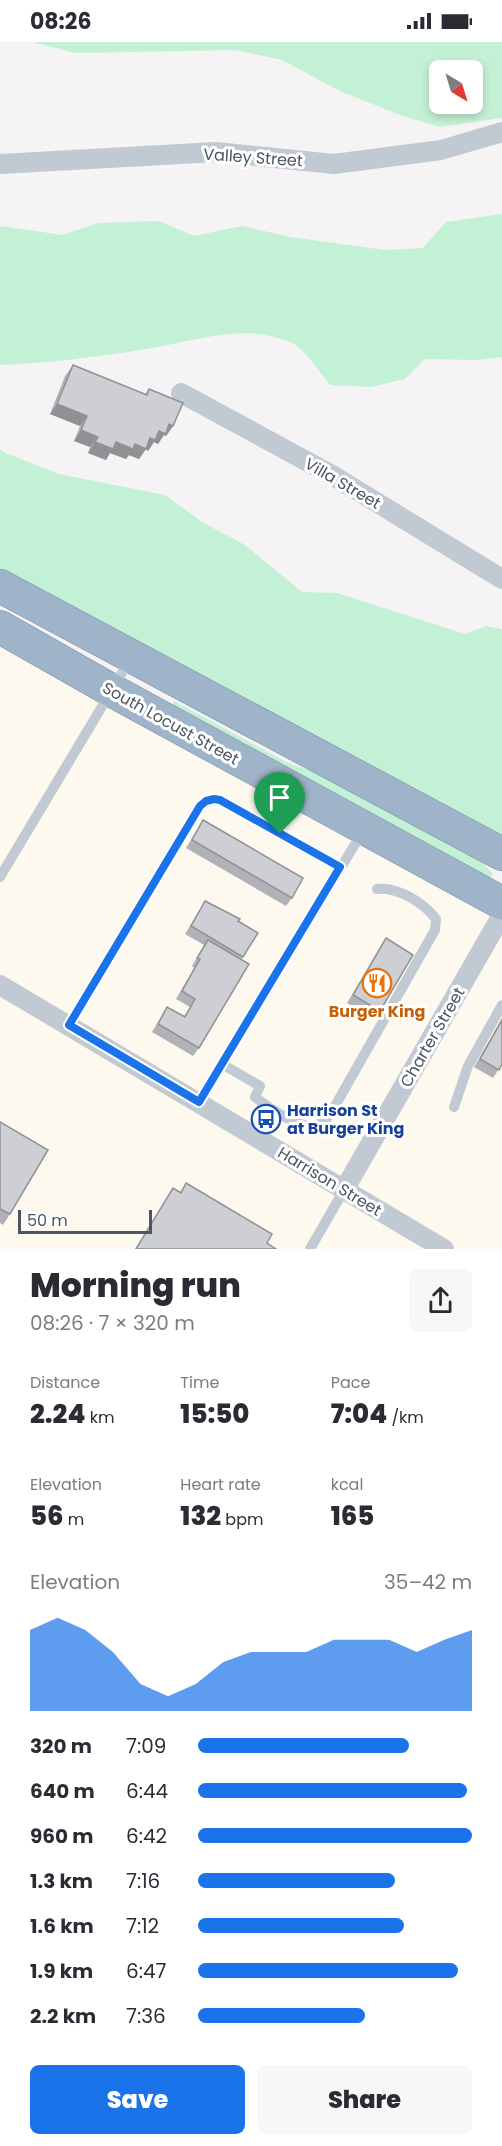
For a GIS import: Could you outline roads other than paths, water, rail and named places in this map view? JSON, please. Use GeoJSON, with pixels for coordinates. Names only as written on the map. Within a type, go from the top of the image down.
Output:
{"type":"FeatureCollection","features":[{"type":"Feature","properties":{"kind":"highway"},"geometry":{"type":"LineString","coordinates":[[0,586],[131,658],[424,810],[502,854]]}},
{"type":"Feature","properties":{"kind":"highway","name":"South Locust Street"},"geometry":{"type":"LineString","coordinates":[[0,627],[502,903]]}},
{"type":"Feature","properties":{"kind":"street","name":"Valley Street"},"geometry":{"type":"LineString","coordinates":[[0,164],[216,152],[334,164],[441,150],[502,132]]}},
{"type":"Feature","properties":{"kind":"street","name":"Villa Street"},"geometry":{"type":"LineString","coordinates":[[181,393],[332,475],[502,579]]}},
{"type":"Feature","properties":{"kind":"street","name":"Charter Street"},"geometry":{"type":"LineString","coordinates":[[344,1190],[502,915]]}},
{"type":"Feature","properties":{"kind":"street","name":"Harrison Street"},"geometry":{"type":"LineString","coordinates":[[0,985],[444,1249]]}},
{"type":"Feature","properties":{"kind":"lane"},"geometry":{"type":"LineString","coordinates":[[0,878],[131,658]]}},
{"type":"Feature","properties":{"kind":"lane"},"geometry":{"type":"LineString","coordinates":[[69,1025],[172,851],[200,806],[206,801],[220,800],[340,867]]}},
{"type":"Feature","properties":{"kind":"lane"},"geometry":{"type":"LineString","coordinates":[[199,1102],[364,828]]}},
{"type":"Feature","properties":{"kind":"lane"},"geometry":{"type":"LineString","coordinates":[[222,1064],[260,1086],[255,1097],[266,1106],[304,1126],[314,1126],[324,1121],[332,1113],[435,930],[436,919],[430,911],[389,887],[377,889]]}},
{"type":"Feature","properties":{"kind":"lane"},"geometry":{"type":"LineString","coordinates":[[454,1107],[468,1066],[502,1005]]}},
{"type":"Feature","properties":{"kind":"lane"},"geometry":{"type":"LineString","coordinates":[[310,1249],[344,1190]]}},
{"type":"Feature","properties":{"kind":"place","name":"Burger King"},"geometry":{"type":"Point","coordinates":[377,983]}},
{"type":"Feature","properties":{"kind":"place","name":"Harrison St at Burger King"},"geometry":{"type":"Point","coordinates":[266,1119]}}]}
